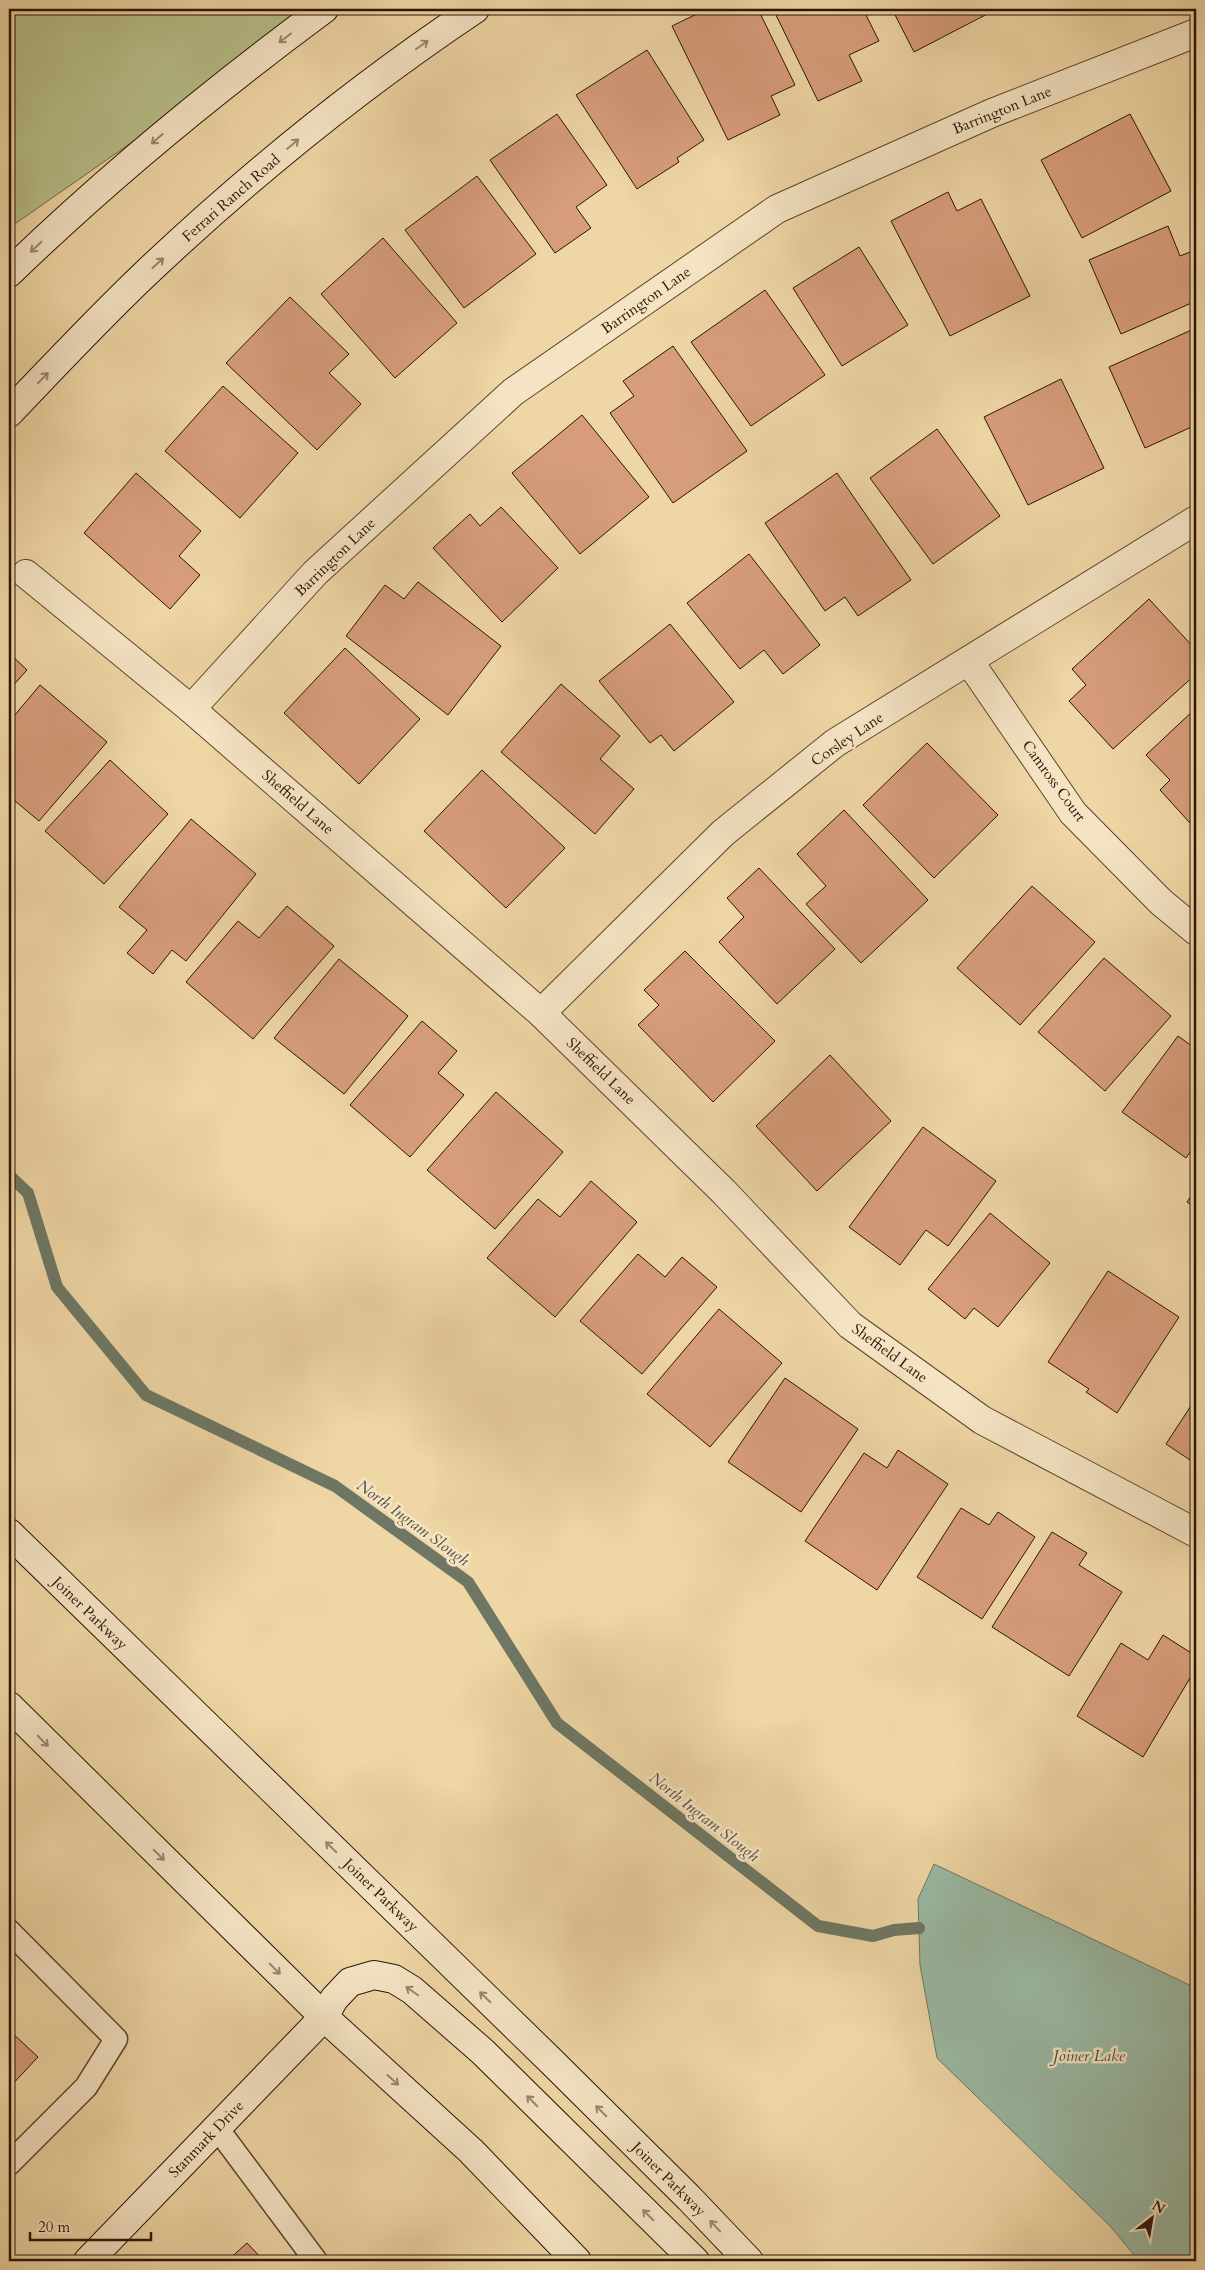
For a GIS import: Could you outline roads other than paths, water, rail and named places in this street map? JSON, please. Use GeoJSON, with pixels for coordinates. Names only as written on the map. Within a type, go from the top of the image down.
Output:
{"type":"FeatureCollection","features":[{"type":"Feature","properties":{"kind":"street"},"geometry":{"type":"LineString","coordinates":[[9,273],[74,210],[173,125],[239,72],[324,9]]}},
{"type":"Feature","properties":{"kind":"street","name":"Ferrari Ranch Road"},"geometry":{"type":"LineString","coordinates":[[9,412],[142,277],[237,192],[298,140],[390,68],[475,9]]}},
{"type":"Feature","properties":{"kind":"street","name":"Barrington Lane"},"geometry":{"type":"LineString","coordinates":[[191,709],[315,573],[514,392],[776,209],[992,113],[1196,34]]}},
{"type":"Feature","properties":{"kind":"street","name":"Corsley Lane"},"geometry":{"type":"LineString","coordinates":[[541,1013],[723,833],[835,744],[1196,520]]}},
{"type":"Feature","properties":{"kind":"street","name":"Sheffield Lane"},"geometry":{"type":"LineString","coordinates":[[26,574],[191,709],[541,1013],[724,1192],[850,1325],[982,1420],[1196,1533]]}},
{"type":"Feature","properties":{"kind":"street","name":"Camross Court"},"geometry":{"type":"LineString","coordinates":[[969,661],[1073,813],[1161,902],[1196,931]]}},
{"type":"Feature","properties":{"kind":"street","name":"Joiner Parkway"},"geometry":{"type":"LineString","coordinates":[[9,1533],[566,2076],[689,2198],[749,2261]]}},
{"type":"Feature","properties":{"kind":"street"},"geometry":{"type":"LineString","coordinates":[[9,1706],[324,2018],[471,2151],[577,2261]]}},
{"type":"Feature","properties":{"kind":"street","name":"Stanmark Drive"},"geometry":{"type":"LineString","coordinates":[[88,2261],[324,2018],[334,1999],[350,1982],[374,1975],[394,1979],[412,1990],[483,2052],[695,2261]]}},
{"type":"Feature","properties":{"kind":"lane"},"geometry":{"type":"LineString","coordinates":[[9,1931],[116,2039],[86,2088],[9,2164]]}},
{"type":"Feature","properties":{"kind":"lane"},"geometry":{"type":"LineString","coordinates":[[217,2128],[316,2261]]}},
{"type":"Feature","properties":{"kind":"water","name":"Joiner Lake"},"geometry":{"type":"Polygon","coordinates":[[[934,1864],[1196,1988],[1196,2261],[1139,2261],[1110,2226],[937,2058],[920,1965],[918,1899],[934,1864]]]}},
{"type":"Feature","properties":{"kind":"waterway","name":"North Ingram Slough"},"geometry":{"type":"LineString","coordinates":[[9,1175],[28,1193],[57,1287],[146,1395],[335,1486],[468,1582],[557,1723],[818,1926],[873,1936],[894,1930],[919,1928]]}}]}
